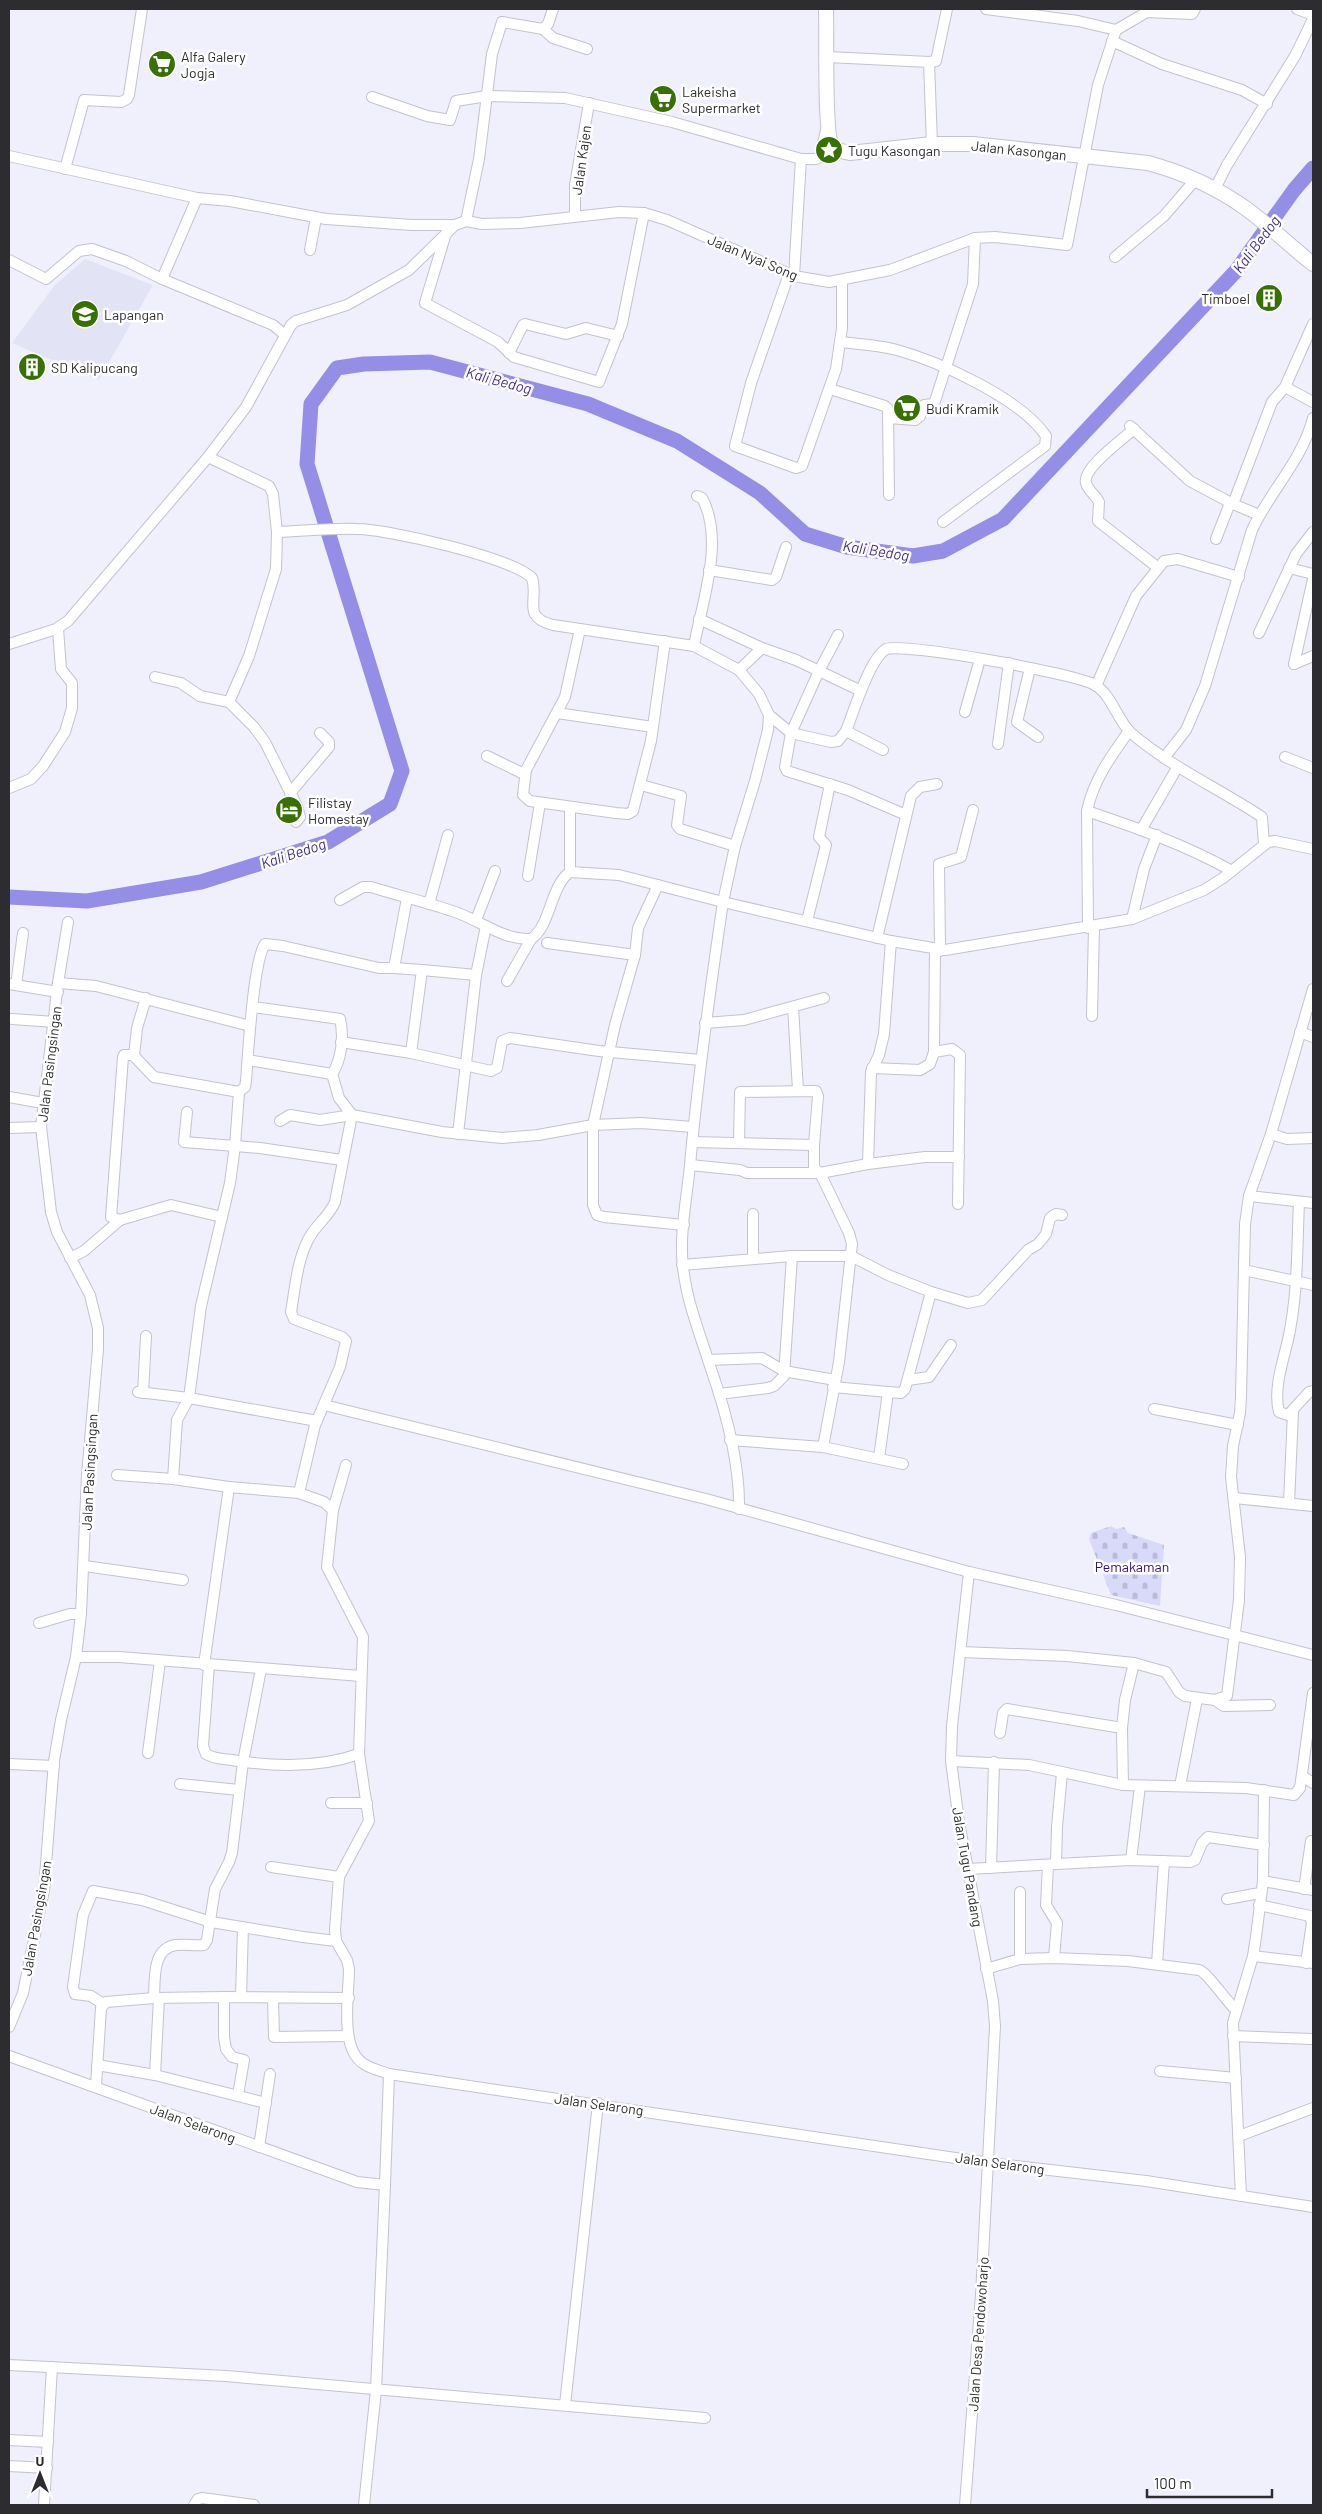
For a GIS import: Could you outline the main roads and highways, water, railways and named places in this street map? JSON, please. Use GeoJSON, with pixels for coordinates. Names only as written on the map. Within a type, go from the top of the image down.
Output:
{"type":"FeatureCollection","features":[{"type":"Feature","properties":{"kind":"main road","name":"Jalan Kasongan"},"geometry":{"type":"LineString","coordinates":[[826,9],[828,57],[827,121],[832,145],[843,152],[850,153],[932,144],[992,145],[1148,163],[1196,179],[1216,189],[1249,211],[1313,264]]}},
{"type":"Feature","properties":{"kind":"waterway","name":"Kali Bedog"},"geometry":{"type":"LineString","coordinates":[[9,897],[87,901],[201,882],[328,842],[390,804],[402,771],[307,464],[311,404],[337,368],[364,364],[430,362],[588,404],[677,441],[760,493],[805,534],[847,547],[913,556],[943,551],[1003,519],[1236,271],[1294,190],[1313,168]]}},
{"type":"Feature","properties":{"kind":"place","name":"Alfa Galery Jogja"},"geometry":{"type":"Point","coordinates":[162,64]}},
{"type":"Feature","properties":{"kind":"place","name":"Lakeisha Supermarket"},"geometry":{"type":"Point","coordinates":[663,99]}},
{"type":"Feature","properties":{"kind":"place","name":"Tugu Kasongan"},"geometry":{"type":"Point","coordinates":[829,150]}},
{"type":"Feature","properties":{"kind":"place","name":"Timboel"},"geometry":{"type":"Point","coordinates":[1269,298]}},
{"type":"Feature","properties":{"kind":"place","name":"Lapangan"},"geometry":{"type":"Point","coordinates":[85,314]}},
{"type":"Feature","properties":{"kind":"place","name":"SD Kalipucang"},"geometry":{"type":"Point","coordinates":[32,367]}},
{"type":"Feature","properties":{"kind":"place","name":"Budi Kramik"},"geometry":{"type":"Point","coordinates":[907,408]}},
{"type":"Feature","properties":{"kind":"place","name":"Filistay Homestay"},"geometry":{"type":"Point","coordinates":[289,810]}},
{"type":"Feature","properties":{"kind":"park label","name":"Pemakaman"},"geometry":{"type":"Point","coordinates":[1132,1566]}}]}
